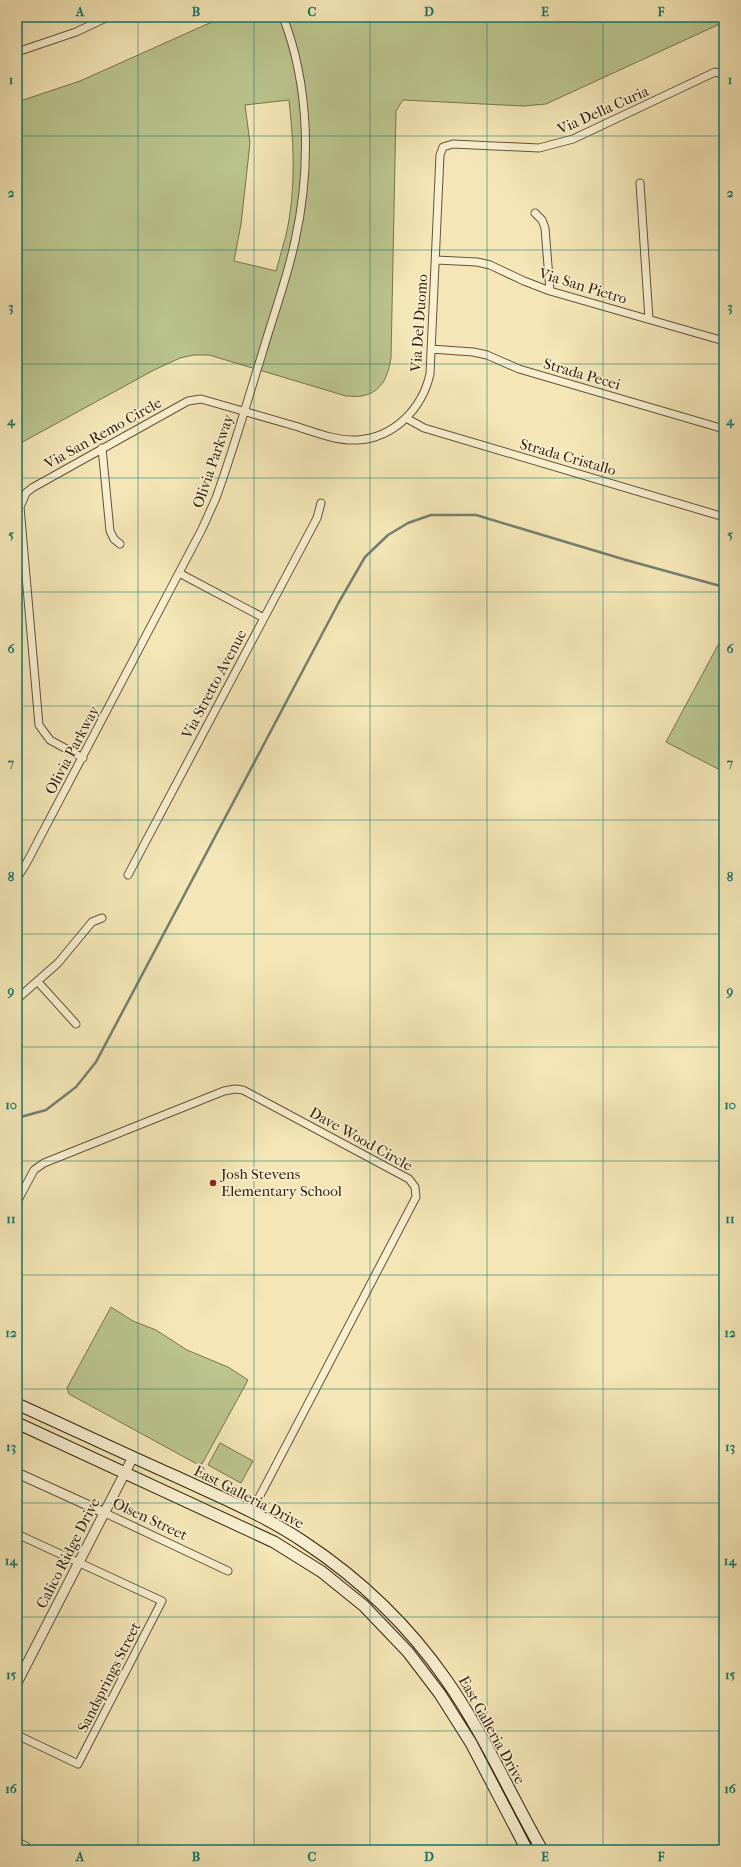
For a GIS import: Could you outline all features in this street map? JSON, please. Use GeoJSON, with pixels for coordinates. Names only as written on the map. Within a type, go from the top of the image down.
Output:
{"type":"FeatureCollection","features":[{"type":"Feature","properties":{"kind":"main road","name":"East Galleria Drive"},"geometry":{"type":"LineString","coordinates":[[17,1404],[252,1512],[304,1542],[343,1570],[382,1603],[415,1640],[448,1682],[478,1732],[542,1850]]}},
{"type":"Feature","properties":{"kind":"main road","name":"East Galleria Drive"},"geometry":{"type":"LineString","coordinates":[[17,1422],[274,1542],[322,1572],[364,1606],[408,1652],[440,1694],[471,1743],[527,1850]]}},
{"type":"Feature","properties":{"kind":"main road"},"geometry":{"type":"LineString","coordinates":[[252,1512],[274,1542]]}},
{"type":"Feature","properties":{"kind":"street"},"geometry":{"type":"LineString","coordinates":[[17,52],[76,32],[108,17]]}},
{"type":"Feature","properties":{"kind":"street","name":"Olivia Parkway"},"geometry":{"type":"LineString","coordinates":[[17,878],[83,758],[216,498],[287,272],[301,208],[305,148],[304,115],[295,55],[283,17]]}},
{"type":"Feature","properties":{"kind":"street","name":"Via Della Curia"},"geometry":{"type":"LineString","coordinates":[[443,147],[453,144],[539,148],[555,145],[573,139],[715,72],[722,74]]}},
{"type":"Feature","properties":{"kind":"street","name":"Via Del Duomo"},"geometry":{"type":"LineString","coordinates":[[244,411],[331,437],[356,440],[370,438],[384,433],[406,418],[416,408],[427,387],[431,364],[440,155],[443,147]]}},
{"type":"Feature","properties":{"kind":"street"},"geometry":{"type":"LineString","coordinates":[[640,183],[649,319]]}},
{"type":"Feature","properties":{"kind":"street"},"geometry":{"type":"LineString","coordinates":[[535,213],[542,220],[545,228],[550,291]]}},
{"type":"Feature","properties":{"kind":"street","name":"Via San Pietro"},"geometry":{"type":"LineString","coordinates":[[436,260],[477,262],[490,265],[550,291],[724,341]]}},
{"type":"Feature","properties":{"kind":"street","name":"Strada Pecei"},"geometry":{"type":"LineString","coordinates":[[432,349],[473,352],[487,355],[519,369],[724,429]]}},
{"type":"Feature","properties":{"kind":"street","name":"Via San Remo Circle"},"geometry":{"type":"LineString","coordinates":[[83,758],[50,740],[39,725],[20,506],[26,493],[32,488],[102,448],[188,401],[201,399],[244,411]]}},
{"type":"Feature","properties":{"kind":"street","name":"Strada Cristallo"},"geometry":{"type":"LineString","coordinates":[[406,418],[424,428],[724,518]]}},
{"type":"Feature","properties":{"kind":"street"},"geometry":{"type":"LineString","coordinates":[[102,448],[110,531],[114,539],[120,544]]}},
{"type":"Feature","properties":{"kind":"street","name":"Via Stretto Avenue"},"geometry":{"type":"LineString","coordinates":[[128,875],[317,518],[321,503]]}},
{"type":"Feature","properties":{"kind":"street"},"geometry":{"type":"LineString","coordinates":[[179,572],[264,618]]}},
{"type":"Feature","properties":{"kind":"street"},"geometry":{"type":"LineString","coordinates":[[17,999],[58,963],[92,922],[102,918]]}},
{"type":"Feature","properties":{"kind":"street"},"geometry":{"type":"LineString","coordinates":[[38,982],[76,1024]]}},
{"type":"Feature","properties":{"kind":"street","name":"Dave Wood Circle"},"geometry":{"type":"LineString","coordinates":[[17,1202],[34,1170],[44,1163],[224,1091],[235,1088],[243,1090],[409,1179],[415,1187],[416,1197],[252,1512]]}},
{"type":"Feature","properties":{"kind":"street","name":"Calico Ridge Drive"},"geometry":{"type":"LineString","coordinates":[[17,1683],[133,1457]]}},
{"type":"Feature","properties":{"kind":"street","name":"Olsen Street"},"geometry":{"type":"LineString","coordinates":[[17,1473],[228,1571]]}},
{"type":"Feature","properties":{"kind":"street"},"geometry":{"type":"LineString","coordinates":[[17,1534],[79,1563]]}},
{"type":"Feature","properties":{"kind":"street","name":"Sandsprings Street"},"geometry":{"type":"LineString","coordinates":[[17,1735],[78,1764],[162,1601],[79,1563]]}},
{"type":"Feature","properties":{"kind":"street"},"geometry":{"type":"LineString","coordinates":[[17,1842],[26,1846],[24,1850]]}},
{"type":"Feature","properties":{"kind":"green space"},"geometry":{"type":"Polygon","coordinates":[[[223,17],[724,17],[724,22],[546,104],[523,106],[403,100],[396,111],[391,358],[386,376],[380,387],[375,391],[362,396],[346,396],[209,355],[194,355],[180,358],[154,370],[17,445],[17,102],[80,81],[223,17]],[[289,100],[245,105],[250,143],[241,224],[234,261],[276,271],[286,235],[293,185],[289,100]]]}},
{"type":"Feature","properties":{"kind":"green space"},"geometry":{"type":"Polygon","coordinates":[[[724,634],[724,772],[666,742],[724,634]]]}},
{"type":"Feature","properties":{"kind":"green space"},"geometry":{"type":"Polygon","coordinates":[[[111,1307],[133,1321],[156,1330],[187,1350],[228,1367],[248,1380],[202,1464],[197,1464],[69,1394],[67,1388],[111,1307]]]}},
{"type":"Feature","properties":{"kind":"green space"},"geometry":{"type":"Polygon","coordinates":[[[220,1443],[253,1461],[241,1483],[208,1465],[220,1443]]]}},
{"type":"Feature","properties":{"kind":"waterway"},"geometry":{"type":"LineString","coordinates":[[17,1118],[46,1110],[76,1087],[96,1062],[339,602],[365,557],[388,535],[408,523],[431,515],[476,515],[626,560],[724,587]]}},
{"type":"Feature","properties":{"kind":"place","name":"Josh Stevens Elementary School"},"geometry":{"type":"Point","coordinates":[213,1183]}}]}
